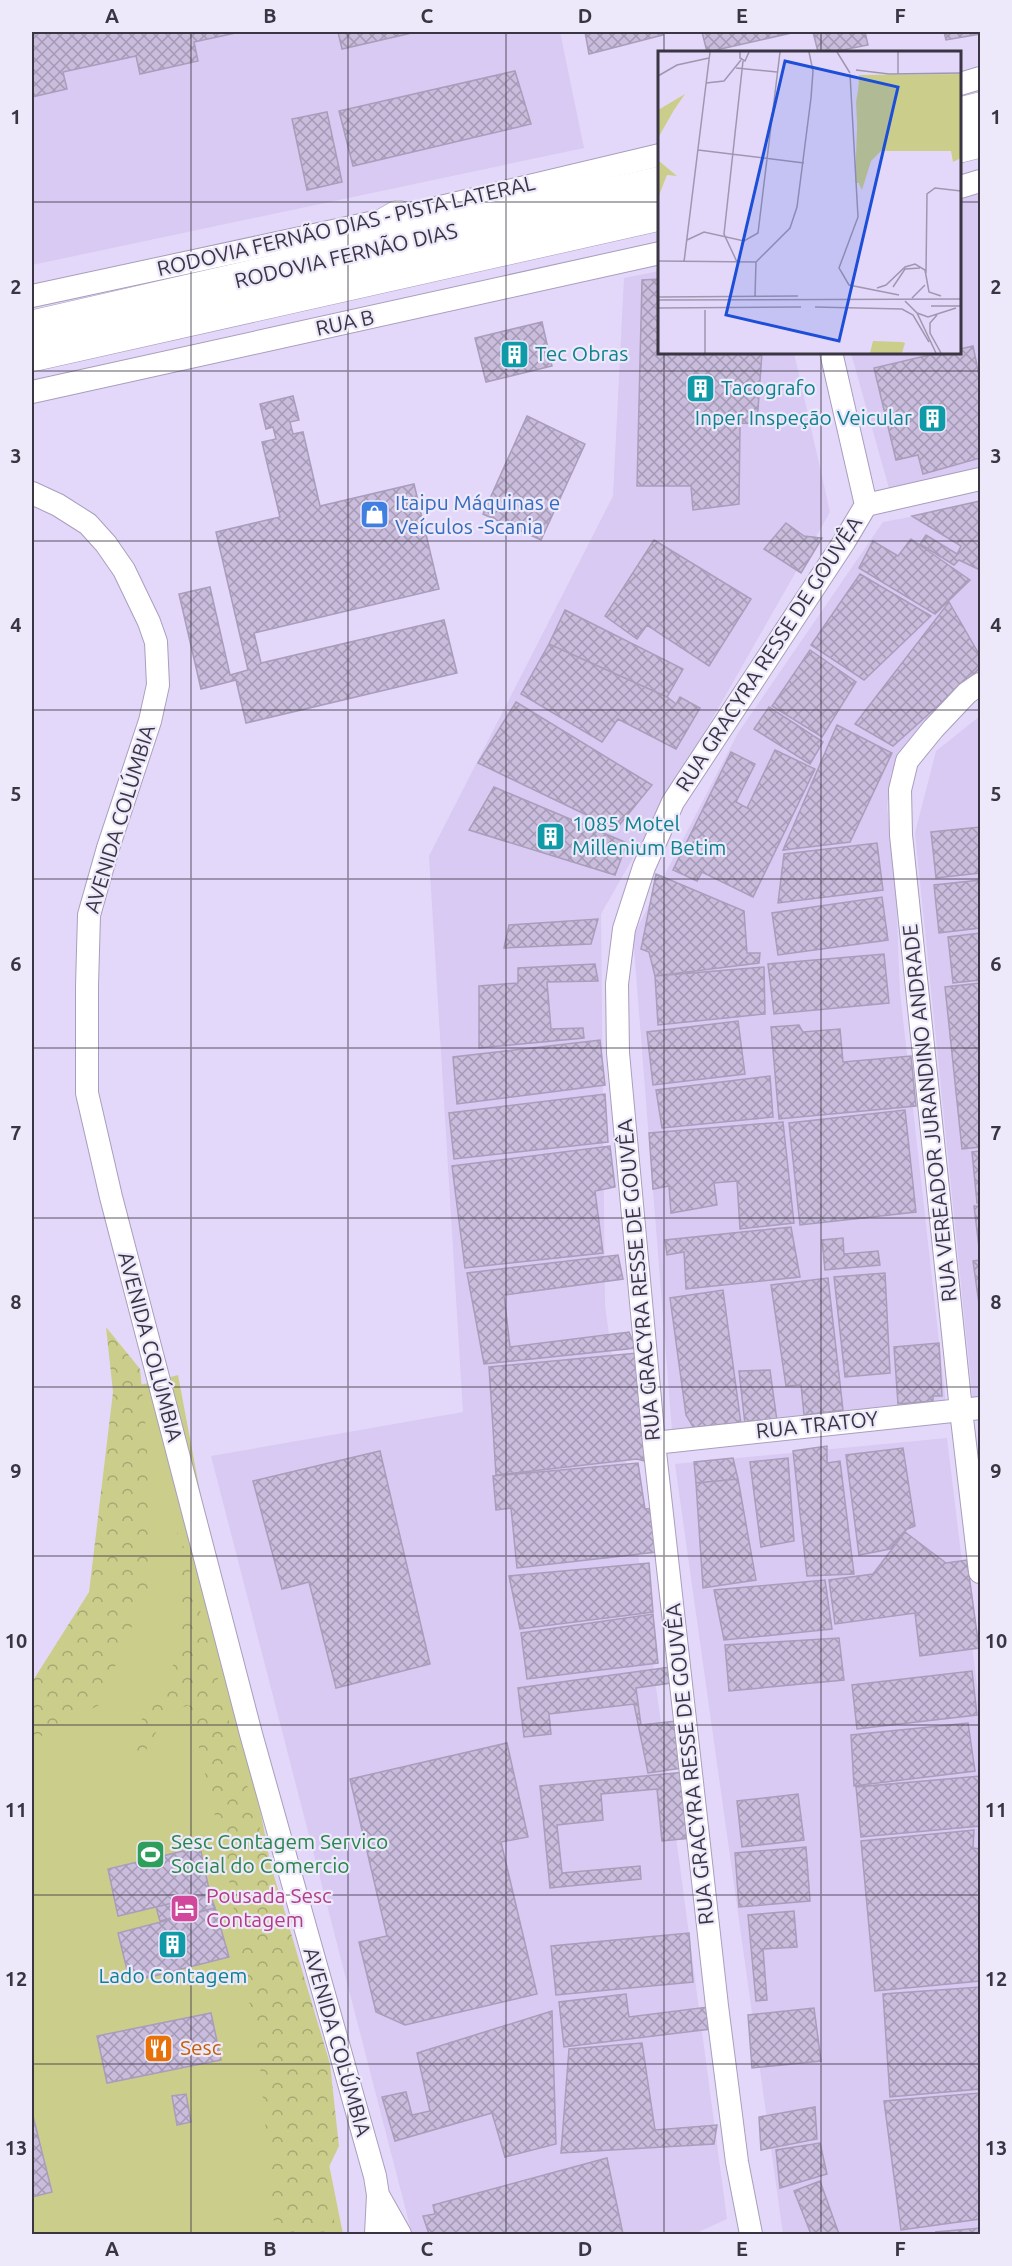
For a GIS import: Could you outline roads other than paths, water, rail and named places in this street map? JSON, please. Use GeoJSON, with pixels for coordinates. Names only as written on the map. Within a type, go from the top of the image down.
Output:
{"type":"FeatureCollection","features":[{"type":"Feature","properties":{"kind":"highway"},"geometry":{"type":"LineString","coordinates":[[961,114],[981,109]]}},
{"type":"Feature","properties":{"kind":"highway"},"geometry":{"type":"LineString","coordinates":[[961,146],[981,141]]}},
{"type":"Feature","properties":{"kind":"highway","name":"RODOVIA FERNÃO DIAS"},"geometry":{"type":"LineString","coordinates":[[32,327],[658,183]]}},
{"type":"Feature","properties":{"kind":"highway","name":"RODOVIA FERNÃO DIAS"},"geometry":{"type":"LineString","coordinates":[[32,355],[658,214]]}},
{"type":"Feature","properties":{"kind":"highway"},"geometry":{"type":"LineString","coordinates":[[224,284],[242,273],[372,232],[398,217]]}},
{"type":"Feature","properties":{"kind":"highway"},"geometry":{"type":"LineString","coordinates":[[619,223],[658,228]]}},
{"type":"Feature","properties":{"kind":"street"},"geometry":{"type":"LineString","coordinates":[[961,84],[981,78]]}},
{"type":"Feature","properties":{"kind":"street","name":"RODOVIA FERNÃO DIAS - PISTA LATERAL"},"geometry":{"type":"LineString","coordinates":[[32,296],[398,217],[658,155]]}},
{"type":"Feature","properties":{"kind":"street"},"geometry":{"type":"LineString","coordinates":[[961,187],[981,181]]}},
{"type":"Feature","properties":{"kind":"street","name":"RUA B"},"geometry":{"type":"LineString","coordinates":[[32,392],[658,253]]}},
{"type":"Feature","properties":{"kind":"street"},"geometry":{"type":"LineString","coordinates":[[831,354],[866,504]]}},
{"type":"Feature","properties":{"kind":"street","name":"RUA GRACYRA RESSE DE GOUVÊA"},"geometry":{"type":"LineString","coordinates":[[752,2235],[737,2162],[719,2017],[654,1443],[618,1053],[616,984],[624,929],[644,867],[672,802],[844,542],[866,504],[981,479]]}},
{"type":"Feature","properties":{"kind":"street","name":"AVENIDA COLÚMBIA"},"geometry":{"type":"LineString","coordinates":[[32,493],[58,505],[87,524],[106,544],[124,570],[156,642],[158,685],[150,721],[108,848],[89,915],[87,1093],[117,1220],[245,1711],[375,2176],[378,2195],[400,2235]]}},
{"type":"Feature","properties":{"kind":"street","name":"RUA VEREADOR JURANDINO ANDRADE"},"geometry":{"type":"LineString","coordinates":[[981,684],[968,693],[933,729],[907,761],[900,790],[901,835],[971,1409],[981,1572]]}},
{"type":"Feature","properties":{"kind":"street","name":"RUA TRATOY"},"geometry":{"type":"LineString","coordinates":[[654,1443],[971,1409]]}},
{"type":"Feature","properties":{"kind":"street"},"geometry":{"type":"LineString","coordinates":[[376,2235],[378,2195]]}},
{"type":"Feature","properties":{"kind":"place","name":"Tec Obras"},"geometry":{"type":"Point","coordinates":[514,354]}},
{"type":"Feature","properties":{"kind":"place","name":"Tacografo"},"geometry":{"type":"Point","coordinates":[700,388]}},
{"type":"Feature","properties":{"kind":"place","name":"Inper Inspeção Veicular"},"geometry":{"type":"Point","coordinates":[933,418]}},
{"type":"Feature","properties":{"kind":"place","name":"Itaipu Máquinas e Veículos -Scania"},"geometry":{"type":"Point","coordinates":[374,515]}},
{"type":"Feature","properties":{"kind":"place","name":"1085 Motel Millenium Betim"},"geometry":{"type":"Point","coordinates":[551,836]}},
{"type":"Feature","properties":{"kind":"place","name":"Sesc Contagem Servico Social do Comercio"},"geometry":{"type":"Point","coordinates":[150,1854]}},
{"type":"Feature","properties":{"kind":"place","name":"Pousada Sesc Contagem"},"geometry":{"type":"Point","coordinates":[185,1908]}},
{"type":"Feature","properties":{"kind":"place","name":"Lado Contagem"},"geometry":{"type":"Point","coordinates":[173,1945]}},
{"type":"Feature","properties":{"kind":"place","name":"Sesc"},"geometry":{"type":"Point","coordinates":[159,2048]}}]}
